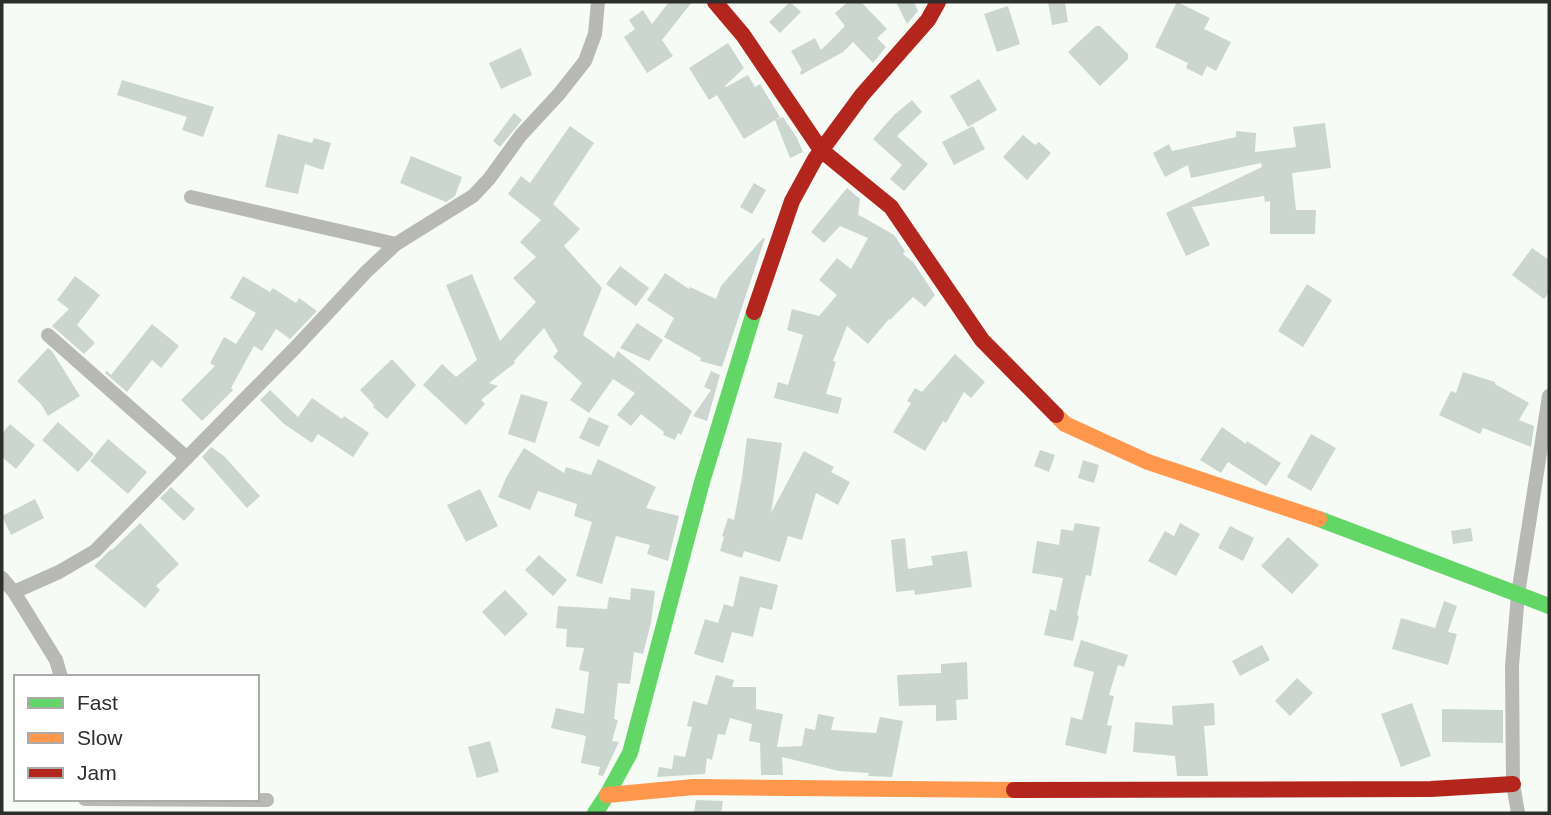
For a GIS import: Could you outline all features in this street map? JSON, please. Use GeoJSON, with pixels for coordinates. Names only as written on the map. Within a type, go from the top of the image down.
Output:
{"type":"FeatureCollection","features":[{"type":"Feature","properties":{"kind":"street"},"geometry":{"type":"LineString","coordinates":[[14,592],[59,572],[95,551],[366,272],[396,244],[473,196],[521,135],[586,61],[595,34],[598,2]]}},
{"type":"Feature","properties":{"kind":"street"},"geometry":{"type":"LineString","coordinates":[[715,2],[744,34],[821,150],[891,207],[982,340],[1065,424],[1148,462],[1321,520],[1549,606]]}},
{"type":"Feature","properties":{"kind":"street"},"geometry":{"type":"LineString","coordinates":[[595,813],[630,753],[702,482],[750,323],[792,201],[821,150],[862,95],[928,20],[938,2]]}},
{"type":"Feature","properties":{"kind":"street"},"geometry":{"type":"LineString","coordinates":[[191,197],[396,244]]}},
{"type":"Feature","properties":{"kind":"street"},"geometry":{"type":"LineString","coordinates":[[48,335],[187,458]]}},
{"type":"Feature","properties":{"kind":"street"},"geometry":{"type":"LineString","coordinates":[[1518,813],[1513,784],[1512,666],[1518,594],[1549,396]]}},
{"type":"Feature","properties":{"kind":"street"},"geometry":{"type":"LineString","coordinates":[[2,578],[14,592],[57,660],[61,675]]}},
{"type":"Feature","properties":{"kind":"street"},"geometry":{"type":"LineString","coordinates":[[607,795],[694,787],[908,790],[1431,789],[1513,784]]}},
{"type":"Feature","properties":{"kind":"street"},"geometry":{"type":"LineString","coordinates":[[259,800],[267,800]]}},
{"type":"Feature","properties":{"kind":"building"},"geometry":{"type":"Polygon","coordinates":[[[669,2],[692,2],[662,40],[673,56],[647,73],[624,37],[635,29],[629,20],[643,10],[652,24],[669,2]]]}},
{"type":"Feature","properties":{"kind":"building"},"geometry":{"type":"Polygon","coordinates":[[[790,2],[801,12],[780,33],[769,22],[790,2]]]}},
{"type":"Feature","properties":{"kind":"building"},"geometry":{"type":"Polygon","coordinates":[[[848,2],[861,2],[887,29],[877,38],[886,47],[873,63],[853,42],[843,52],[801,75],[802,70],[791,51],[815,38],[821,50],[845,26],[835,13],[848,2]]]}},
{"type":"Feature","properties":{"kind":"building"},"geometry":{"type":"Polygon","coordinates":[[[896,2],[914,2],[918,11],[907,24],[896,2]]]}},
{"type":"Feature","properties":{"kind":"building"},"geometry":{"type":"Polygon","coordinates":[[[1048,2],[1065,2],[1068,22],[1052,25],[1048,2]]]}},
{"type":"Feature","properties":{"kind":"building"},"geometry":{"type":"Polygon","coordinates":[[[1177,2],[1210,18],[1204,29],[1231,42],[1216,71],[1207,66],[1202,76],[1186,68],[1188,63],[1155,47],[1177,2]]]}},
{"type":"Feature","properties":{"kind":"building"},"geometry":{"type":"Polygon","coordinates":[[[1008,6],[1020,44],[997,52],[984,14],[1008,6]]]}},
{"type":"Feature","properties":{"kind":"building"},"geometry":{"type":"Polygon","coordinates":[[[1096,26],[1100,26],[1128,54],[1128,59],[1100,86],[1068,52],[1096,26]]]}},
{"type":"Feature","properties":{"kind":"building"},"geometry":{"type":"Polygon","coordinates":[[[728,43],[744,68],[725,86],[748,75],[755,87],[760,84],[780,117],[744,139],[717,95],[709,100],[689,68],[728,43]]]}},
{"type":"Feature","properties":{"kind":"building"},"geometry":{"type":"Polygon","coordinates":[[[521,48],[532,75],[501,89],[489,63],[521,48]]]}},
{"type":"Feature","properties":{"kind":"building"},"geometry":{"type":"Polygon","coordinates":[[[979,79],[997,110],[968,127],[950,96],[979,79]]]}},
{"type":"Feature","properties":{"kind":"building"},"geometry":{"type":"Polygon","coordinates":[[[122,80],[214,107],[203,137],[182,130],[187,117],[117,95],[122,80]]]}},
{"type":"Feature","properties":{"kind":"building"},"geometry":{"type":"Polygon","coordinates":[[[912,100],[922,112],[897,136],[928,164],[904,191],[890,179],[902,165],[873,139],[894,115],[912,100]]]}},
{"type":"Feature","properties":{"kind":"building"},"geometry":{"type":"Polygon","coordinates":[[[514,113],[522,120],[500,147],[493,141],[514,113]]]}},
{"type":"Feature","properties":{"kind":"building"},"geometry":{"type":"Polygon","coordinates":[[[783,117],[803,152],[790,158],[775,120],[783,117]]]}},
{"type":"Feature","properties":{"kind":"building"},"geometry":{"type":"Polygon","coordinates":[[[1325,123],[1331,168],[1292,173],[1296,210],[1316,210],[1315,234],[1270,234],[1270,201],[1265,202],[1264,196],[1192,207],[1210,245],[1186,256],[1166,213],[1262,167],[1261,163],[1191,178],[1188,165],[1165,177],[1153,153],[1169,144],[1172,151],[1236,137],[1236,131],[1256,133],[1255,152],[1296,147],[1293,127],[1325,123]]]}},
{"type":"Feature","properties":{"kind":"building"},"geometry":{"type":"Polygon","coordinates":[[[570,126],[594,143],[553,204],[580,229],[564,246],[602,288],[583,335],[614,358],[618,351],[692,411],[681,435],[678,433],[675,440],[663,435],[664,432],[641,414],[631,426],[617,415],[635,393],[613,379],[589,413],[570,400],[582,383],[553,357],[558,351],[544,328],[515,363],[489,383],[498,386],[481,400],[485,404],[466,425],[423,385],[442,364],[456,377],[477,360],[446,285],[472,274],[500,341],[536,302],[513,278],[536,257],[520,242],[541,220],[508,194],[521,176],[530,183],[570,126]]]}},
{"type":"Feature","properties":{"kind":"building"},"geometry":{"type":"Polygon","coordinates":[[[973,126],[985,149],[954,165],[942,142],[973,126]]]}},
{"type":"Feature","properties":{"kind":"building"},"geometry":{"type":"Polygon","coordinates":[[[278,134],[312,143],[314,138],[331,143],[323,170],[305,164],[298,194],[265,187],[278,134]]]}},
{"type":"Feature","properties":{"kind":"building"},"geometry":{"type":"Polygon","coordinates":[[[1023,135],[1035,145],[1039,142],[1051,153],[1027,180],[1003,157],[1023,135]]]}},
{"type":"Feature","properties":{"kind":"building"},"geometry":{"type":"Polygon","coordinates":[[[411,156],[462,177],[455,196],[446,202],[400,183],[411,156]]]}},
{"type":"Feature","properties":{"kind":"building"},"geometry":{"type":"Polygon","coordinates":[[[754,183],[766,190],[752,214],[740,207],[754,183]]]}},
{"type":"Feature","properties":{"kind":"building"},"geometry":{"type":"Polygon","coordinates":[[[847,188],[860,199],[858,216],[894,235],[905,251],[903,254],[913,262],[935,295],[925,307],[913,297],[889,319],[868,344],[847,326],[833,361],[836,362],[826,394],[842,398],[838,414],[774,398],[778,382],[788,385],[803,335],[787,330],[792,309],[819,316],[837,295],[819,280],[837,258],[851,269],[868,238],[840,226],[824,243],[811,232],[847,188]]]}},
{"type":"Feature","properties":{"kind":"building"},"geometry":{"type":"Polygon","coordinates":[[[763,238],[722,367],[700,361],[701,358],[664,337],[674,318],[647,300],[665,273],[689,289],[690,287],[716,299],[721,286],[763,238]]]}},
{"type":"Feature","properties":{"kind":"building"},"geometry":{"type":"Polygon","coordinates":[[[1532,248],[1549,260],[1549,292],[1544,299],[1512,275],[1532,248]]]}},
{"type":"Feature","properties":{"kind":"building"},"geometry":{"type":"Polygon","coordinates":[[[620,266],[649,288],[636,306],[606,284],[620,266]]]}},
{"type":"Feature","properties":{"kind":"building"},"geometry":{"type":"Polygon","coordinates":[[[75,276],[100,295],[77,325],[95,343],[84,354],[52,326],[69,309],[57,300],[75,276]]]}},
{"type":"Feature","properties":{"kind":"building"},"geometry":{"type":"Polygon","coordinates":[[[243,276],[270,292],[273,288],[296,303],[299,298],[317,311],[290,339],[276,329],[262,351],[254,346],[231,388],[233,390],[202,421],[181,400],[215,366],[210,363],[224,337],[236,344],[256,313],[230,298],[243,276]]]}},
{"type":"Feature","properties":{"kind":"building"},"geometry":{"type":"Polygon","coordinates":[[[1307,284],[1332,300],[1303,347],[1278,331],[1307,284]]]}},
{"type":"Feature","properties":{"kind":"building"},"geometry":{"type":"Polygon","coordinates":[[[637,323],[663,340],[649,361],[620,348],[637,323]]]}},
{"type":"Feature","properties":{"kind":"building"},"geometry":{"type":"Polygon","coordinates":[[[152,324],[179,346],[161,368],[152,360],[127,392],[105,373],[107,371],[111,375],[152,324]]]}},
{"type":"Feature","properties":{"kind":"building"},"geometry":{"type":"Polygon","coordinates":[[[48,348],[80,396],[48,416],[41,404],[17,381],[48,348]]]}},
{"type":"Feature","properties":{"kind":"building"},"geometry":{"type":"Polygon","coordinates":[[[955,354],[985,382],[971,398],[964,392],[925,451],[893,432],[911,403],[907,401],[915,388],[922,392],[955,354]]]}},
{"type":"Feature","properties":{"kind":"building"},"geometry":{"type":"Polygon","coordinates":[[[392,359],[416,385],[387,419],[360,390],[392,359]]]}},
{"type":"Feature","properties":{"kind":"building"},"geometry":{"type":"Polygon","coordinates":[[[711,371],[720,375],[707,421],[693,416],[711,390],[704,387],[711,371]]]}},
{"type":"Feature","properties":{"kind":"building"},"geometry":{"type":"Polygon","coordinates":[[[1463,372],[1495,382],[1529,403],[1519,420],[1534,426],[1531,447],[1483,428],[1480,434],[1439,415],[1451,391],[1456,393],[1463,372]]]}},
{"type":"Feature","properties":{"kind":"building"},"geometry":{"type":"Polygon","coordinates":[[[270,390],[298,417],[312,398],[342,419],[344,416],[369,433],[353,457],[318,434],[312,443],[284,424],[260,400],[270,390]]]}},
{"type":"Feature","properties":{"kind":"building"},"geometry":{"type":"Polygon","coordinates":[[[521,394],[548,402],[535,443],[508,434],[521,394]]]}},
{"type":"Feature","properties":{"kind":"building"},"geometry":{"type":"Polygon","coordinates":[[[589,417],[609,426],[599,447],[579,438],[589,417]]]}},
{"type":"Feature","properties":{"kind":"building"},"geometry":{"type":"Polygon","coordinates":[[[58,422],[94,454],[78,472],[42,440],[58,422]]]}},
{"type":"Feature","properties":{"kind":"building"},"geometry":{"type":"Polygon","coordinates":[[[10,424],[35,445],[16,469],[2,457],[2,434],[10,424]]]}},
{"type":"Feature","properties":{"kind":"building"},"geometry":{"type":"Polygon","coordinates":[[[1222,427],[1281,463],[1266,486],[1228,462],[1221,473],[1200,460],[1222,427]]]}},
{"type":"Feature","properties":{"kind":"building"},"geometry":{"type":"Polygon","coordinates":[[[1311,434],[1336,448],[1311,491],[1287,477],[1311,434]]]}},
{"type":"Feature","properties":{"kind":"building"},"geometry":{"type":"Polygon","coordinates":[[[747,438],[782,443],[771,513],[804,451],[834,467],[831,472],[850,482],[838,505],[816,493],[802,540],[788,536],[780,562],[744,551],[742,558],[720,551],[728,518],[734,520],[747,438]]]}},
{"type":"Feature","properties":{"kind":"building"},"geometry":{"type":"Polygon","coordinates":[[[108,439],[147,472],[128,494],[90,461],[108,439]]]}},
{"type":"Feature","properties":{"kind":"building"},"geometry":{"type":"Polygon","coordinates":[[[211,447],[224,456],[260,496],[247,508],[202,457],[211,447]]]}},
{"type":"Feature","properties":{"kind":"building"},"geometry":{"type":"Polygon","coordinates":[[[524,448],[564,473],[566,467],[591,475],[598,459],[656,487],[646,508],[679,516],[668,561],[647,554],[650,545],[616,536],[602,584],[576,576],[592,522],[574,516],[577,504],[538,491],[530,510],[498,497],[524,448]]]}},
{"type":"Feature","properties":{"kind":"building"},"geometry":{"type":"Polygon","coordinates":[[[1040,450],[1055,455],[1049,472],[1034,466],[1040,450]]]}},
{"type":"Feature","properties":{"kind":"building"},"geometry":{"type":"Polygon","coordinates":[[[1083,460],[1099,465],[1094,483],[1078,478],[1083,460]]]}},
{"type":"Feature","properties":{"kind":"building"},"geometry":{"type":"Polygon","coordinates":[[[171,487],[195,509],[184,521],[160,498],[171,487]]]}},
{"type":"Feature","properties":{"kind":"building"},"geometry":{"type":"Polygon","coordinates":[[[480,489],[498,526],[466,542],[447,505],[480,489]]]}},
{"type":"Feature","properties":{"kind":"building"},"geometry":{"type":"Polygon","coordinates":[[[35,499],[44,518],[11,535],[2,516],[35,499]]]}},
{"type":"Feature","properties":{"kind":"building"},"geometry":{"type":"Polygon","coordinates":[[[140,523],[179,564],[156,586],[160,590],[145,608],[94,566],[140,523]]]}},
{"type":"Feature","properties":{"kind":"building"},"geometry":{"type":"Polygon","coordinates":[[[1075,523],[1100,527],[1091,576],[1086,575],[1073,641],[1044,635],[1050,609],[1056,611],[1063,578],[1032,573],[1037,541],[1059,545],[1061,529],[1073,531],[1075,523]]]}},
{"type":"Feature","properties":{"kind":"building"},"geometry":{"type":"Polygon","coordinates":[[[1180,523],[1200,534],[1176,576],[1148,561],[1165,531],[1174,536],[1180,523]]]}},
{"type":"Feature","properties":{"kind":"building"},"geometry":{"type":"Polygon","coordinates":[[[1230,526],[1254,538],[1243,561],[1218,548],[1230,526]]]}},
{"type":"Feature","properties":{"kind":"building"},"geometry":{"type":"Polygon","coordinates":[[[1471,528],[1473,541],[1453,544],[1451,531],[1471,528]]]}},
{"type":"Feature","properties":{"kind":"building"},"geometry":{"type":"Polygon","coordinates":[[[1288,537],[1319,565],[1292,594],[1261,566],[1288,537]]]}},
{"type":"Feature","properties":{"kind":"building"},"geometry":{"type":"Polygon","coordinates":[[[905,538],[908,569],[933,565],[931,556],[967,551],[972,587],[915,595],[914,590],[896,592],[891,540],[905,538]]]}},
{"type":"Feature","properties":{"kind":"building"},"geometry":{"type":"Polygon","coordinates":[[[539,555],[567,580],[553,596],[525,570],[539,555]]]}},
{"type":"Feature","properties":{"kind":"building"},"geometry":{"type":"Polygon","coordinates":[[[740,576],[778,585],[772,610],[760,607],[753,637],[732,632],[723,663],[694,654],[705,619],[718,623],[724,604],[733,607],[740,576]]]}},
{"type":"Feature","properties":{"kind":"building"},"geometry":{"type":"Polygon","coordinates":[[[631,588],[655,591],[651,623],[643,654],[634,652],[630,684],[618,683],[614,719],[618,720],[612,741],[619,742],[603,776],[598,775],[600,767],[581,763],[586,736],[551,728],[556,708],[584,714],[589,672],[579,670],[584,648],[566,647],[567,629],[556,628],[558,606],[607,609],[609,597],[630,600],[631,588]]]}},
{"type":"Feature","properties":{"kind":"building"},"geometry":{"type":"Polygon","coordinates":[[[505,590],[528,614],[505,636],[482,612],[505,590]]]}},
{"type":"Feature","properties":{"kind":"building"},"geometry":{"type":"Polygon","coordinates":[[[1444,601],[1457,606],[1448,632],[1457,634],[1448,665],[1392,649],[1401,618],[1435,628],[1444,601]]]}},
{"type":"Feature","properties":{"kind":"building"},"geometry":{"type":"Polygon","coordinates":[[[1081,640],[1128,655],[1124,667],[1118,665],[1109,695],[1114,696],[1107,725],[1112,726],[1106,754],[1065,745],[1071,717],[1082,720],[1094,672],[1073,666],[1081,640]]]}},
{"type":"Feature","properties":{"kind":"building"},"geometry":{"type":"Polygon","coordinates":[[[1262,645],[1270,660],[1240,676],[1232,661],[1262,645]]]}},
{"type":"Feature","properties":{"kind":"building"},"geometry":{"type":"Polygon","coordinates":[[[967,662],[968,699],[956,700],[957,720],[936,721],[936,705],[899,706],[897,675],[941,673],[941,664],[967,662]]]}},
{"type":"Feature","properties":{"kind":"building"},"geometry":{"type":"Polygon","coordinates":[[[716,675],[734,680],[732,687],[756,687],[756,709],[783,714],[777,747],[802,746],[805,728],[815,730],[818,714],[834,717],[831,730],[876,733],[880,717],[903,721],[892,777],[839,771],[782,757],[783,775],[761,775],[760,743],[749,741],[752,724],[730,718],[725,735],[718,734],[712,760],[707,758],[705,774],[657,777],[659,767],[672,769],[674,755],[685,757],[692,727],[687,726],[693,701],[707,705],[716,675]]]}},
{"type":"Feature","properties":{"kind":"building"},"geometry":{"type":"Polygon","coordinates":[[[1297,678],[1313,693],[1290,716],[1275,701],[1297,678]]]}},
{"type":"Feature","properties":{"kind":"building"},"geometry":{"type":"Polygon","coordinates":[[[1214,703],[1215,725],[1204,726],[1208,776],[1177,776],[1175,756],[1133,752],[1135,722],[1173,725],[1172,706],[1214,703]]]}},
{"type":"Feature","properties":{"kind":"building"},"geometry":{"type":"Polygon","coordinates":[[[1412,703],[1431,756],[1401,767],[1381,714],[1412,703]]]}},
{"type":"Feature","properties":{"kind":"building"},"geometry":{"type":"Polygon","coordinates":[[[1442,709],[1503,710],[1503,743],[1442,742],[1442,709]]]}},
{"type":"Feature","properties":{"kind":"building"},"geometry":{"type":"Polygon","coordinates":[[[490,741],[499,772],[477,778],[468,747],[490,741]]]}},
{"type":"Feature","properties":{"kind":"building"},"geometry":{"type":"Polygon","coordinates":[[[696,800],[723,801],[721,813],[694,813],[696,800]]]}},
{"type":"Feature","properties":{"kind":"traffic: fast"},"geometry":{"type":"LineString","coordinates":[[595,813],[630,753],[702,482],[754,312]]}},
{"type":"Feature","properties":{"kind":"traffic: fast"},"geometry":{"type":"LineString","coordinates":[[1319,519],[1549,606]]}},
{"type":"Feature","properties":{"kind":"traffic: slow"},"geometry":{"type":"LineString","coordinates":[[1056,415],[1065,424],[1148,462],[1319,519]]}},
{"type":"Feature","properties":{"kind":"traffic: slow"},"geometry":{"type":"LineString","coordinates":[[607,795],[694,787],[1014,790]]}},
{"type":"Feature","properties":{"kind":"traffic: jam"},"geometry":{"type":"LineString","coordinates":[[715,2],[743,35],[821,150],[891,207],[982,340],[1056,415]]}},
{"type":"Feature","properties":{"kind":"traffic: jam"},"geometry":{"type":"LineString","coordinates":[[754,312],[792,201],[815,159],[862,95],[928,20],[938,2]]}},
{"type":"Feature","properties":{"kind":"traffic: jam"},"geometry":{"type":"LineString","coordinates":[[1014,790],[1431,789],[1513,784]]}}]}
